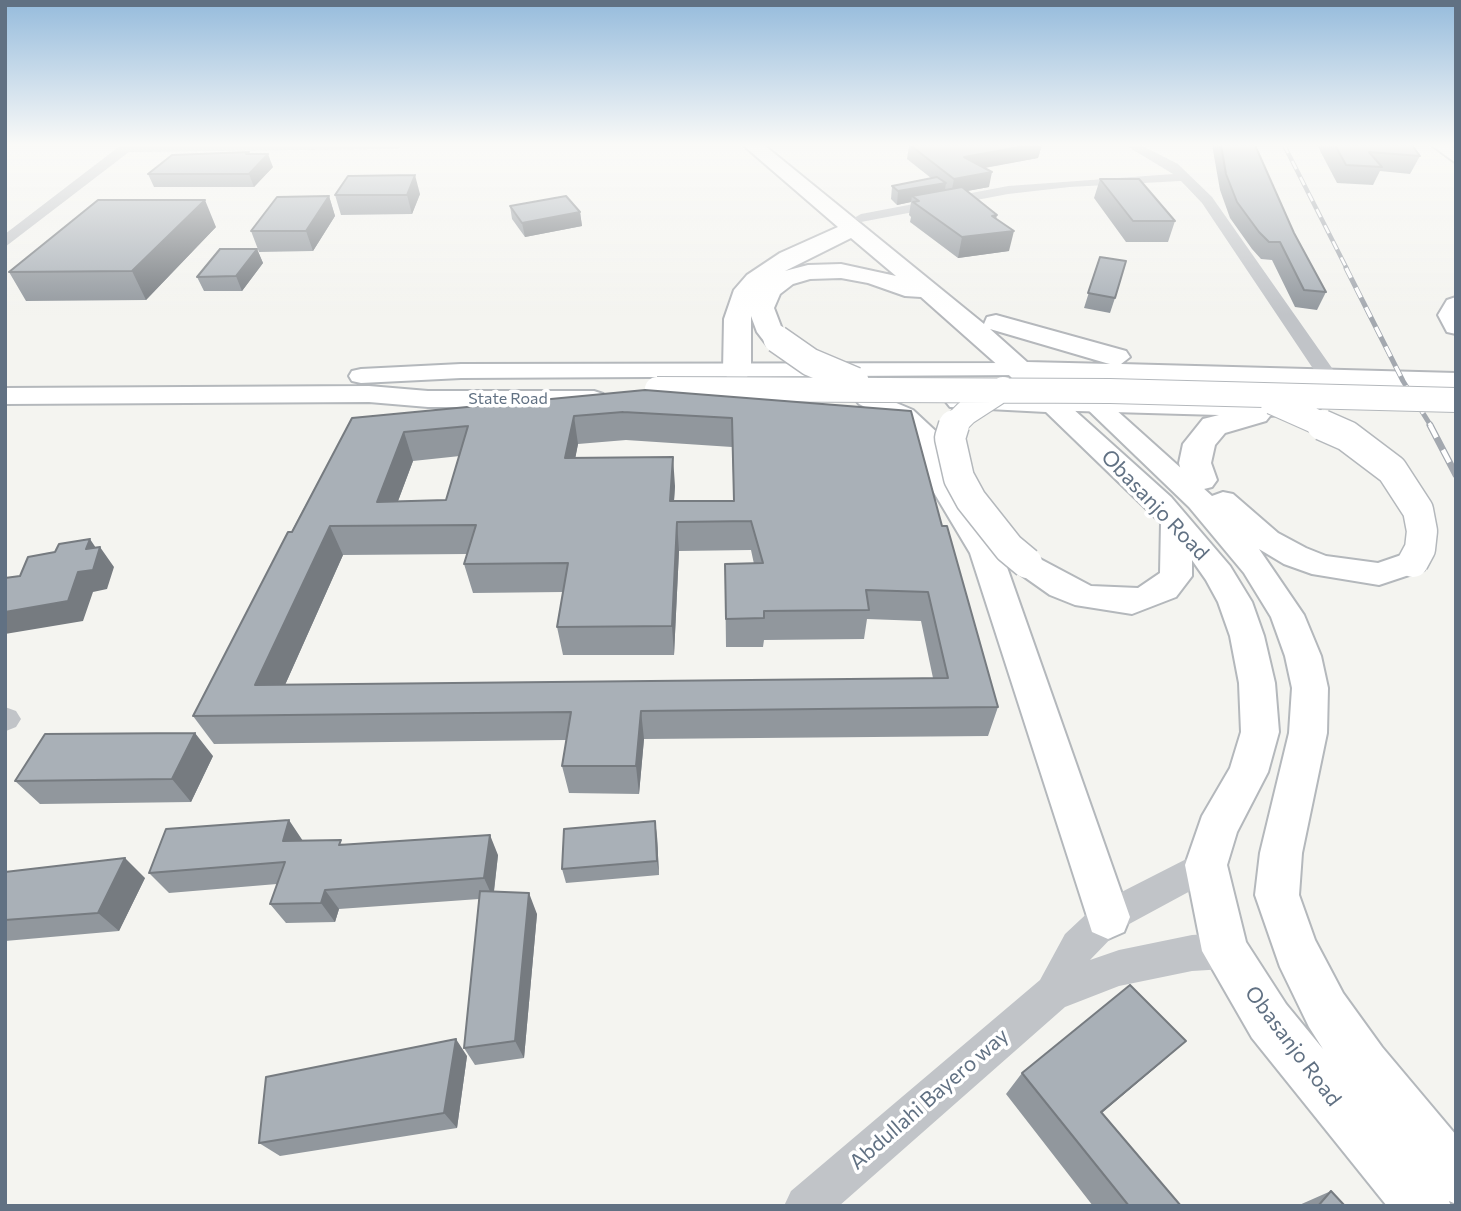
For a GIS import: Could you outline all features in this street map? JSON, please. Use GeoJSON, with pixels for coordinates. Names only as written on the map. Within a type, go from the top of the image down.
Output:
{"type":"FeatureCollection","features":[{"type":"Feature","properties":{"kind":"highway"},"geometry":{"type":"LineString","coordinates":[[827,202],[996,323],[1056,387]]}},
{"type":"Feature","properties":{"kind":"highway"},"geometry":{"type":"LineString","coordinates":[[832,202],[941,301],[1011,380],[1056,387],[1096,405],[1456,410]]}},
{"type":"Feature","properties":{"kind":"highway"},"geometry":{"type":"LineString","coordinates":[[737,371],[737,319],[744,295],[756,280],[788,258],[857,224]]}},
{"type":"Feature","properties":{"kind":"highway"},"geometry":{"type":"LineString","coordinates":[[861,390],[810,362],[777,339],[761,308],[776,283],[808,272],[856,272],[941,301]]}},
{"type":"Feature","properties":{"kind":"highway"},"geometry":{"type":"LineString","coordinates":[[1456,305],[1451,315],[1456,326]]}},
{"type":"Feature","properties":{"kind":"highway"},"geometry":{"type":"LineString","coordinates":[[996,323],[1176,373]]}},
{"type":"Feature","properties":{"kind":"highway"},"geometry":{"type":"LineString","coordinates":[[1056,387],[1176,373],[1329,377],[1452,385]]}},
{"type":"Feature","properties":{"kind":"highway"},"geometry":{"type":"LineString","coordinates":[[1200,480],[1195,463],[1199,444],[1214,426],[1296,407]]}},
{"type":"Feature","properties":{"kind":"main road","name":"State Road"},"geometry":{"type":"LineString","coordinates":[[5,396],[377,385],[461,371],[737,371],[1011,380]]}},
{"type":"Feature","properties":{"kind":"main road","name":"State Road"},"geometry":{"type":"LineString","coordinates":[[5,377],[377,385],[428,399],[643,392],[861,390],[942,401],[1056,387]]}},
{"type":"Feature","properties":{"kind":"main road"},"geometry":{"type":"LineString","coordinates":[[1011,380],[953,425],[950,438],[959,478],[971,500],[1009,548],[1062,587],[1087,597],[1132,602],[1164,589],[1176,576],[1176,521]]}},
{"type":"Feature","properties":{"kind":"main road"},"geometry":{"type":"LineString","coordinates":[[377,385],[643,392],[1011,380],[1253,394],[1452,385]]}},
{"type":"Feature","properties":{"kind":"main road"},"geometry":{"type":"LineString","coordinates":[[861,390],[1112,381],[1452,385]]}},
{"type":"Feature","properties":{"kind":"main road","name":"Obasanjo Road"},"geometry":{"type":"LineString","coordinates":[[1056,387],[1106,453],[1199,547],[1235,602],[1257,683],[1259,732],[1248,772],[1217,829],[1206,865],[1225,951],[1269,1021],[1366,1141],[1423,1206]]}},
{"type":"Feature","properties":{"kind":"main road"},"geometry":{"type":"LineString","coordinates":[[861,390],[904,416],[933,443],[948,491],[986,553],[1108,917]]}},
{"type":"Feature","properties":{"kind":"main road"},"geometry":{"type":"LineString","coordinates":[[1096,405],[1126,419],[1267,540],[1295,556],[1353,572],[1379,574],[1413,562],[1420,549],[1422,531],[1418,510],[1392,470],[1372,452],[1329,427],[1253,394]]}},
{"type":"Feature","properties":{"kind":"main road"},"geometry":{"type":"LineString","coordinates":[[942,401],[1024,418],[1106,453]]}},
{"type":"Feature","properties":{"kind":"main road","name":"Obasanjo Road"},"geometry":{"type":"LineString","coordinates":[[1096,405],[1199,500],[1255,565],[1287,615],[1303,656],[1310,688],[1308,733],[1281,852],[1277,895],[1296,951],[1326,1010],[1364,1065],[1456,1177]]}},
{"type":"Feature","properties":{"kind":"street"},"geometry":{"type":"LineString","coordinates":[[5,226],[41,202]]}},
{"type":"Feature","properties":{"kind":"street"},"geometry":{"type":"LineString","coordinates":[[5,242],[55,202]]}},
{"type":"Feature","properties":{"kind":"street"},"geometry":{"type":"LineString","coordinates":[[857,224],[957,202]]}},
{"type":"Feature","properties":{"kind":"street"},"geometry":{"type":"LineString","coordinates":[[1208,202],[1329,377]]}},
{"type":"Feature","properties":{"kind":"street"},"geometry":{"type":"LineString","coordinates":[[1053,993],[1078,947],[1108,917],[1206,865]]}},
{"type":"Feature","properties":{"kind":"street"},"geometry":{"type":"LineString","coordinates":[[1053,993],[1132,965],[1192,953],[1225,951]]}},
{"type":"Feature","properties":{"kind":"street","name":"Abdullahi Bayero way"},"geometry":{"type":"LineString","coordinates":[[806,1206],[1053,993]]}},
{"type":"Feature","properties":{"kind":"building"},"geometry":{"type":"Polygon","coordinates":[[[96,202],[203,202],[132,271],[9,272],[96,202]]]}},
{"type":"Feature","properties":{"kind":"building"},"geometry":{"type":"Polygon","coordinates":[[[274,202],[325,202],[306,231],[251,231],[274,202]]]}},
{"type":"Feature","properties":{"kind":"building"},"geometry":{"type":"Polygon","coordinates":[[[535,202],[571,202],[580,212],[522,223],[510,206],[535,202]]]}},
{"type":"Feature","properties":{"kind":"building"},"geometry":{"type":"Polygon","coordinates":[[[913,202],[980,202],[997,215],[992,216],[1014,231],[962,237],[913,202]]]}},
{"type":"Feature","properties":{"kind":"building"},"geometry":{"type":"Polygon","coordinates":[[[1118,202],[1158,202],[1175,221],[1133,221],[1118,202]]]}},
{"type":"Feature","properties":{"kind":"building"},"geometry":{"type":"Polygon","coordinates":[[[1237,202],[1280,202],[1326,292],[1304,290],[1280,242],[1269,242],[1237,202]]]}},
{"type":"Feature","properties":{"kind":"building"},"geometry":{"type":"Polygon","coordinates":[[[220,249],[257,249],[236,276],[197,277],[220,249]]]}},
{"type":"Feature","properties":{"kind":"building"},"geometry":{"type":"Polygon","coordinates":[[[1100,257],[1126,261],[1115,298],[1088,293],[1100,257]]]}},
{"type":"Feature","properties":{"kind":"building"},"geometry":{"type":"Polygon","coordinates":[[[645,390],[911,411],[942,526],[947,526],[998,707],[641,711],[636,766],[562,766],[571,712],[193,716],[288,532],[292,532],[352,418],[645,390]],[[623,412],[574,416],[565,458],[673,457],[670,501],[734,501],[732,418],[623,412]],[[468,426],[404,432],[377,502],[446,500],[468,426]],[[751,521],[677,522],[672,626],[557,627],[568,563],[464,564],[476,525],[330,526],[255,685],[948,678],[928,592],[866,590],[869,610],[764,611],[764,618],[726,619],[725,564],[763,563],[751,521]]]}},
{"type":"Feature","properties":{"kind":"building"},"geometry":{"type":"Polygon","coordinates":[[[90,539],[86,549],[100,547],[93,570],[78,572],[68,601],[5,612],[5,578],[20,576],[28,557],[55,552],[59,544],[90,539]]]}},
{"type":"Feature","properties":{"kind":"building"},"geometry":{"type":"Polygon","coordinates":[[[195,733],[172,779],[15,781],[45,734],[195,733]]]}},
{"type":"Feature","properties":{"kind":"building"},"geometry":{"type":"Polygon","coordinates":[[[289,820],[283,841],[341,840],[339,845],[490,835],[484,878],[325,890],[321,903],[270,904],[285,862],[149,873],[166,829],[289,820]]]}},
{"type":"Feature","properties":{"kind":"building"},"geometry":{"type":"Polygon","coordinates":[[[655,821],[657,861],[562,869],[564,829],[655,821]]]}},
{"type":"Feature","properties":{"kind":"building"},"geometry":{"type":"Polygon","coordinates":[[[125,858],[98,913],[5,920],[5,872],[125,858]]]}},
{"type":"Feature","properties":{"kind":"building"},"geometry":{"type":"Polygon","coordinates":[[[480,891],[529,893],[515,1041],[464,1048],[480,891]]]}},
{"type":"Feature","properties":{"kind":"building"},"geometry":{"type":"Polygon","coordinates":[[[1130,985],[1186,1041],[1101,1112],[1181,1206],[1129,1206],[1022,1073],[1130,985]]]}},
{"type":"Feature","properties":{"kind":"building"},"geometry":{"type":"Polygon","coordinates":[[[456,1039],[444,1113],[259,1143],[266,1077],[456,1039]]]}},
{"type":"Feature","properties":{"kind":"building"},"geometry":{"type":"Polygon","coordinates":[[[1331,1191],[1345,1206],[1318,1206],[1331,1191]]]}},
{"type":"Feature","properties":{"kind":"railway"},"geometry":{"type":"LineString","coordinates":[[1313,202],[1347,269]]}},
{"type":"Feature","properties":{"kind":"railway"},"geometry":{"type":"LineString","coordinates":[[1346,268],[1403,381],[1431,426]]}},
{"type":"Feature","properties":{"kind":"railway"},"geometry":{"type":"LineString","coordinates":[[1430,425],[1456,475]]}}]}
